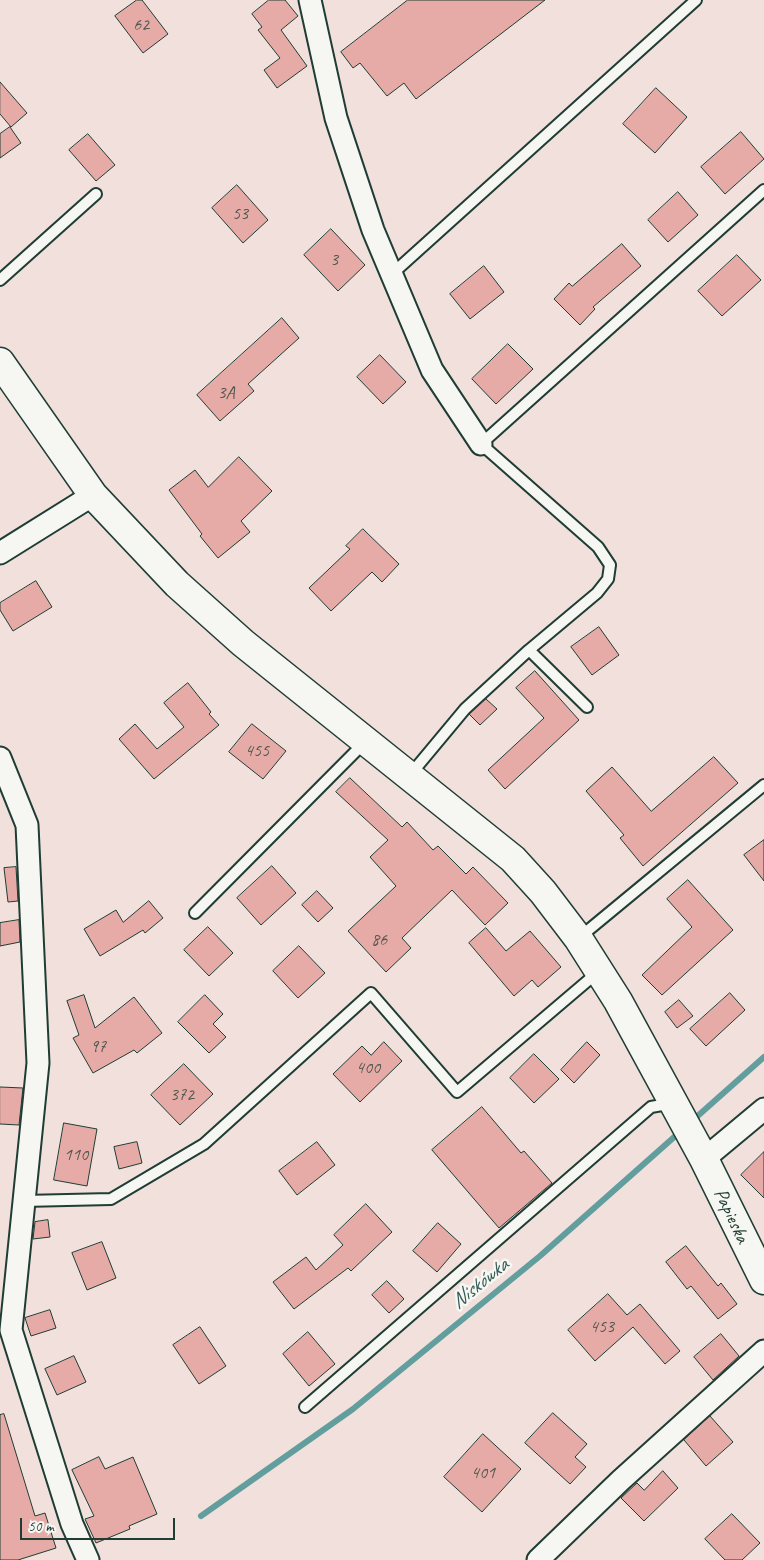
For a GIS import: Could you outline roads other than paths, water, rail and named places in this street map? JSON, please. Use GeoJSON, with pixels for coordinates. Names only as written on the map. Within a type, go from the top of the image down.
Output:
{"type":"FeatureCollection","features":[{"type":"Feature","properties":{"kind":"street"},"geometry":{"type":"LineString","coordinates":[[310,0],[336,118],[373,230],[432,370],[481,444]]}},
{"type":"Feature","properties":{"kind":"street","name":"Papieska"},"geometry":{"type":"LineString","coordinates":[[0,362],[93,496],[177,584],[243,643],[367,740],[513,859],[543,892],[578,938],[599,971],[676,1108],[764,1280]]}},
{"type":"Feature","properties":{"kind":"street"},"geometry":{"type":"LineString","coordinates":[[0,553],[93,496]]}},
{"type":"Feature","properties":{"kind":"street"},"geometry":{"type":"LineString","coordinates":[[0,758],[27,825],[38,1063],[11,1330],[72,1524],[88,1560]]}},
{"type":"Feature","properties":{"kind":"street"},"geometry":{"type":"LineString","coordinates":[[701,1155],[764,1109]]}},
{"type":"Feature","properties":{"kind":"street"},"geometry":{"type":"LineString","coordinates":[[538,1560],[621,1480],[764,1351]]}},
{"type":"Feature","properties":{"kind":"lane"},"geometry":{"type":"LineString","coordinates":[[392,274],[696,0]]}},
{"type":"Feature","properties":{"kind":"lane"},"geometry":{"type":"LineString","coordinates":[[410,776],[465,709],[528,650],[597,593],[608,579],[610,565],[598,547],[481,444],[764,190]]}},
{"type":"Feature","properties":{"kind":"lane"},"geometry":{"type":"LineString","coordinates":[[0,280],[96,194]]}},
{"type":"Feature","properties":{"kind":"lane"},"geometry":{"type":"LineString","coordinates":[[528,650],[587,707]]}},
{"type":"Feature","properties":{"kind":"lane"},"geometry":{"type":"LineString","coordinates":[[195,913],[367,740]]}},
{"type":"Feature","properties":{"kind":"lane"},"geometry":{"type":"LineString","coordinates":[[578,938],[764,785]]}},
{"type":"Feature","properties":{"kind":"lane"},"geometry":{"type":"LineString","coordinates":[[23,1201],[111,1199],[204,1144],[371,993],[457,1092],[599,971]]}},
{"type":"Feature","properties":{"kind":"lane"},"geometry":{"type":"LineString","coordinates":[[305,1407],[652,1107],[676,1108]]}},
{"type":"Feature","properties":{"kind":"waterway","name":"Niskówka"},"geometry":{"type":"LineString","coordinates":[[692,1121],[764,1057]]}},
{"type":"Feature","properties":{"kind":"waterway","name":"Niskówka"},"geometry":{"type":"LineString","coordinates":[[201,1516],[353,1409],[540,1256],[681,1131]]}}]}
